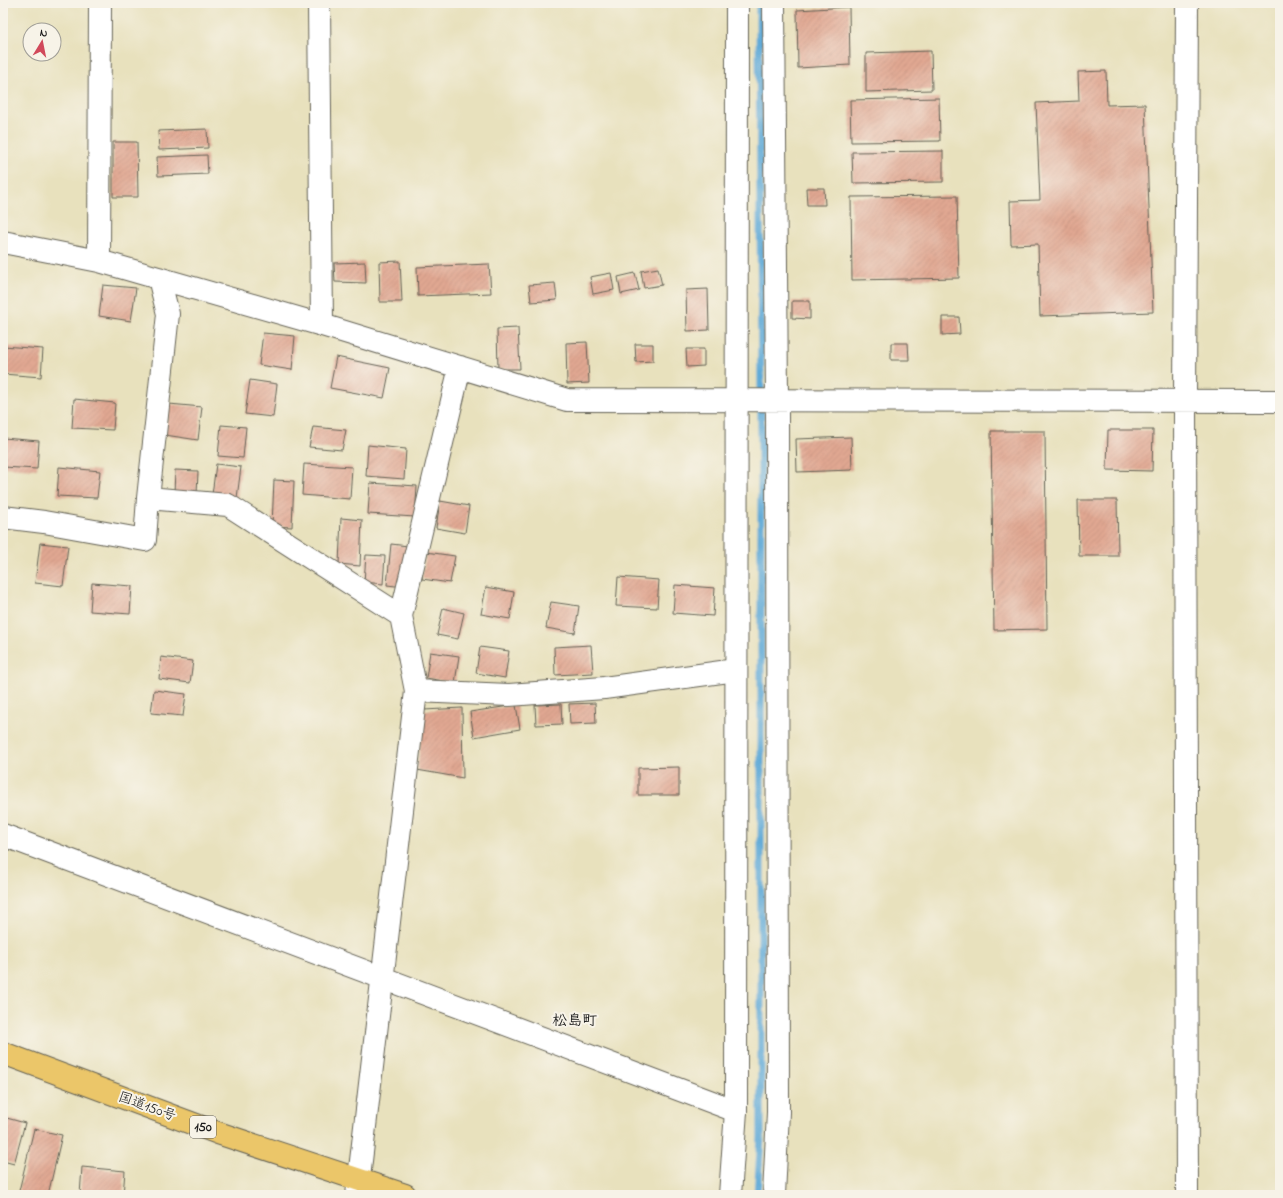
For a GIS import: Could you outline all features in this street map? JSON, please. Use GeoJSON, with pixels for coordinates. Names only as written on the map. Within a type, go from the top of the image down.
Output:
{"type":"FeatureCollection","features":[{"type":"Feature","properties":{"kind":"highway","name":"国道150号"},"geometry":{"type":"LineString","coordinates":[[3,1053],[359,1187],[405,1195]]}},
{"type":"Feature","properties":{"kind":"street"},"geometry":{"type":"LineString","coordinates":[[99,261],[100,3]]}},
{"type":"Feature","properties":{"kind":"street"},"geometry":{"type":"LineString","coordinates":[[319,3],[322,325]]}},
{"type":"Feature","properties":{"kind":"street"},"geometry":{"type":"LineString","coordinates":[[737,3],[758,400],[778,1112],[774,1195]]}},
{"type":"Feature","properties":{"kind":"street"},"geometry":{"type":"LineString","coordinates":[[730,1195],[736,1111],[736,670],[758,400],[774,3]]}},
{"type":"Feature","properties":{"kind":"street"},"geometry":{"type":"LineString","coordinates":[[1187,3],[1185,401],[1187,1195]]}},
{"type":"Feature","properties":{"kind":"street"},"geometry":{"type":"LineString","coordinates":[[3,242],[99,261],[322,325],[567,400],[1280,401]]}},
{"type":"Feature","properties":{"kind":"street"},"geometry":{"type":"LineString","coordinates":[[3,517],[44,522],[145,540],[148,498],[168,314],[159,278]]}},
{"type":"Feature","properties":{"kind":"street"},"geometry":{"type":"LineString","coordinates":[[359,1187],[416,691],[401,616],[460,368]]}},
{"type":"Feature","properties":{"kind":"street"},"geometry":{"type":"LineString","coordinates":[[148,498],[228,505],[401,616]]}},
{"type":"Feature","properties":{"kind":"street"},"geometry":{"type":"LineString","coordinates":[[416,691],[509,695],[604,688],[736,670]]}},
{"type":"Feature","properties":{"kind":"street"},"geometry":{"type":"LineString","coordinates":[[3,835],[736,1111]]}},
{"type":"Feature","properties":{"kind":"building"},"geometry":{"type":"Polygon","coordinates":[[[849,7],[850,65],[798,68],[797,10],[849,7]]]}},
{"type":"Feature","properties":{"kind":"building"},"geometry":{"type":"Polygon","coordinates":[[[931,51],[932,90],[866,92],[866,53],[931,51]]]}},
{"type":"Feature","properties":{"kind":"building"},"geometry":{"type":"Polygon","coordinates":[[[1106,71],[1107,105],[1145,104],[1153,312],[1040,316],[1038,244],[1011,245],[1010,201],[1040,200],[1036,103],[1079,101],[1078,72],[1106,71]]]}},
{"type":"Feature","properties":{"kind":"building"},"geometry":{"type":"Polygon","coordinates":[[[939,98],[940,141],[851,142],[850,100],[939,98]]]}},
{"type":"Feature","properties":{"kind":"building"},"geometry":{"type":"Polygon","coordinates":[[[207,129],[208,148],[159,150],[158,131],[207,129]]]}},
{"type":"Feature","properties":{"kind":"building"},"geometry":{"type":"Polygon","coordinates":[[[113,142],[137,142],[138,197],[113,197],[113,142]]]}},
{"type":"Feature","properties":{"kind":"building"},"geometry":{"type":"Polygon","coordinates":[[[943,151],[943,182],[853,183],[852,152],[943,151]]]}},
{"type":"Feature","properties":{"kind":"building"},"geometry":{"type":"Polygon","coordinates":[[[207,155],[208,174],[158,176],[157,157],[207,155]]]}},
{"type":"Feature","properties":{"kind":"building"},"geometry":{"type":"Polygon","coordinates":[[[806,188],[824,188],[825,205],[807,205],[806,188]]]}},
{"type":"Feature","properties":{"kind":"building"},"geometry":{"type":"Polygon","coordinates":[[[957,196],[959,278],[852,280],[851,197],[957,196]]]}},
{"type":"Feature","properties":{"kind":"building"},"geometry":{"type":"Polygon","coordinates":[[[400,261],[402,302],[380,302],[379,262],[400,261]]]}},
{"type":"Feature","properties":{"kind":"building"},"geometry":{"type":"Polygon","coordinates":[[[365,262],[366,283],[335,282],[334,263],[365,262]]]}},
{"type":"Feature","properties":{"kind":"building"},"geometry":{"type":"Polygon","coordinates":[[[489,264],[491,293],[418,296],[417,267],[489,264]]]}},
{"type":"Feature","properties":{"kind":"building"},"geometry":{"type":"Polygon","coordinates":[[[658,268],[662,285],[644,288],[641,271],[658,268]]]}},
{"type":"Feature","properties":{"kind":"building"},"geometry":{"type":"Polygon","coordinates":[[[611,273],[614,290],[593,294],[590,277],[611,273]]]}},
{"type":"Feature","properties":{"kind":"building"},"geometry":{"type":"Polygon","coordinates":[[[635,273],[639,290],[621,294],[618,277],[635,273]]]}},
{"type":"Feature","properties":{"kind":"building"},"geometry":{"type":"Polygon","coordinates":[[[555,283],[557,300],[531,302],[529,285],[555,283]]]}},
{"type":"Feature","properties":{"kind":"building"},"geometry":{"type":"Polygon","coordinates":[[[103,285],[136,288],[131,321],[99,316],[103,285]]]}},
{"type":"Feature","properties":{"kind":"building"},"geometry":{"type":"Polygon","coordinates":[[[708,289],[709,330],[687,331],[686,290],[708,289]]]}},
{"type":"Feature","properties":{"kind":"building"},"geometry":{"type":"Polygon","coordinates":[[[792,301],[810,301],[810,319],[792,318],[792,301]]]}},
{"type":"Feature","properties":{"kind":"building"},"geometry":{"type":"Polygon","coordinates":[[[942,317],[959,317],[960,334],[942,335],[942,317]]]}},
{"type":"Feature","properties":{"kind":"building"},"geometry":{"type":"Polygon","coordinates":[[[518,328],[520,369],[498,369],[497,329],[518,328]]]}},
{"type":"Feature","properties":{"kind":"building"},"geometry":{"type":"Polygon","coordinates":[[[263,333],[295,336],[292,370],[259,365],[263,333]]]}},
{"type":"Feature","properties":{"kind":"building"},"geometry":{"type":"Polygon","coordinates":[[[587,342],[589,383],[567,384],[566,343],[587,342]]]}},
{"type":"Feature","properties":{"kind":"building"},"geometry":{"type":"Polygon","coordinates":[[[891,343],[908,343],[909,360],[891,360],[891,343]]]}},
{"type":"Feature","properties":{"kind":"building"},"geometry":{"type":"Polygon","coordinates":[[[635,344],[653,344],[653,361],[636,362],[635,344]]]}},
{"type":"Feature","properties":{"kind":"building"},"geometry":{"type":"Polygon","coordinates":[[[3,346],[43,349],[41,377],[3,374],[3,346]]]}},
{"type":"Feature","properties":{"kind":"building"},"geometry":{"type":"Polygon","coordinates":[[[686,349],[704,349],[704,366],[687,367],[686,349]]]}},
{"type":"Feature","properties":{"kind":"building"},"geometry":{"type":"Polygon","coordinates":[[[336,357],[390,368],[384,398],[330,388],[336,357]]]}},
{"type":"Feature","properties":{"kind":"building"},"geometry":{"type":"Polygon","coordinates":[[[250,380],[277,384],[273,417],[245,414],[250,380]]]}},
{"type":"Feature","properties":{"kind":"building"},"geometry":{"type":"Polygon","coordinates":[[[74,399],[115,403],[113,430],[72,428],[74,399]]]}},
{"type":"Feature","properties":{"kind":"building"},"geometry":{"type":"Polygon","coordinates":[[[169,404],[202,407],[198,440],[165,435],[169,404]]]}},
{"type":"Feature","properties":{"kind":"building"},"geometry":{"type":"Polygon","coordinates":[[[221,425],[246,427],[243,458],[218,456],[221,425]]]}},
{"type":"Feature","properties":{"kind":"building"},"geometry":{"type":"Polygon","coordinates":[[[313,427],[346,430],[342,450],[309,447],[313,427]]]}},
{"type":"Feature","properties":{"kind":"building"},"geometry":{"type":"Polygon","coordinates":[[[1108,430],[1153,430],[1152,471],[1107,470],[1108,430]]]}},
{"type":"Feature","properties":{"kind":"building"},"geometry":{"type":"Polygon","coordinates":[[[991,431],[1045,431],[1047,629],[994,630],[991,431]]]}},
{"type":"Feature","properties":{"kind":"building"},"geometry":{"type":"Polygon","coordinates":[[[851,437],[852,470],[797,472],[796,439],[851,437]]]}},
{"type":"Feature","properties":{"kind":"building"},"geometry":{"type":"Polygon","coordinates":[[[3,438],[39,441],[37,469],[3,467],[3,438]]]}},
{"type":"Feature","properties":{"kind":"building"},"geometry":{"type":"Polygon","coordinates":[[[368,445],[406,449],[404,479],[366,476],[368,445]]]}},
{"type":"Feature","properties":{"kind":"building"},"geometry":{"type":"Polygon","coordinates":[[[216,464],[241,467],[237,498],[212,495],[216,464]]]}},
{"type":"Feature","properties":{"kind":"building"},"geometry":{"type":"Polygon","coordinates":[[[304,464],[352,467],[350,499],[302,495],[304,464]]]}},
{"type":"Feature","properties":{"kind":"building"},"geometry":{"type":"Polygon","coordinates":[[[59,467],[100,471],[97,498],[57,496],[59,467]]]}},
{"type":"Feature","properties":{"kind":"building"},"geometry":{"type":"Polygon","coordinates":[[[175,470],[198,471],[197,494],[174,493],[175,470]]]}},
{"type":"Feature","properties":{"kind":"building"},"geometry":{"type":"Polygon","coordinates":[[[274,480],[294,481],[292,527],[272,526],[274,480]]]}},
{"type":"Feature","properties":{"kind":"building"},"geometry":{"type":"Polygon","coordinates":[[[370,483],[417,486],[415,517],[368,514],[370,483]]]}},
{"type":"Feature","properties":{"kind":"building"},"geometry":{"type":"Polygon","coordinates":[[[1078,500],[1117,500],[1118,556],[1079,556],[1078,500]]]}},
{"type":"Feature","properties":{"kind":"building"},"geometry":{"type":"Polygon","coordinates":[[[440,501],[469,506],[465,533],[436,528],[440,501]]]}},
{"type":"Feature","properties":{"kind":"building"},"geometry":{"type":"Polygon","coordinates":[[[341,518],[362,520],[360,566],[339,564],[341,518]]]}},
{"type":"Feature","properties":{"kind":"building"},"geometry":{"type":"Polygon","coordinates":[[[40,543],[68,546],[63,586],[35,583],[40,543]]]}},
{"type":"Feature","properties":{"kind":"building"},"geometry":{"type":"Polygon","coordinates":[[[391,544],[408,546],[404,587],[387,585],[391,544]]]}},
{"type":"Feature","properties":{"kind":"building"},"geometry":{"type":"Polygon","coordinates":[[[426,552],[455,556],[450,583],[422,579],[426,552]]]}},
{"type":"Feature","properties":{"kind":"building"},"geometry":{"type":"Polygon","coordinates":[[[366,555],[385,556],[383,584],[364,582],[366,555]]]}},
{"type":"Feature","properties":{"kind":"building"},"geometry":{"type":"Polygon","coordinates":[[[618,577],[659,580],[657,608],[616,606],[618,577]]]}},
{"type":"Feature","properties":{"kind":"building"},"geometry":{"type":"Polygon","coordinates":[[[92,583],[132,586],[130,614],[90,611],[92,583]]]}},
{"type":"Feature","properties":{"kind":"building"},"geometry":{"type":"Polygon","coordinates":[[[675,585],[715,588],[713,616],[673,613],[675,585]]]}},
{"type":"Feature","properties":{"kind":"building"},"geometry":{"type":"Polygon","coordinates":[[[486,587],[514,592],[510,619],[481,614],[486,587]]]}},
{"type":"Feature","properties":{"kind":"building"},"geometry":{"type":"Polygon","coordinates":[[[551,602],[579,606],[575,633],[546,628],[551,602]]]}},
{"type":"Feature","properties":{"kind":"building"},"geometry":{"type":"Polygon","coordinates":[[[443,608],[464,613],[458,639],[437,635],[443,608]]]}},
{"type":"Feature","properties":{"kind":"building"},"geometry":{"type":"Polygon","coordinates":[[[591,645],[593,673],[555,675],[554,647],[591,645]]]}},
{"type":"Feature","properties":{"kind":"building"},"geometry":{"type":"Polygon","coordinates":[[[480,647],[509,651],[505,678],[476,673],[480,647]]]}},
{"type":"Feature","properties":{"kind":"building"},"geometry":{"type":"Polygon","coordinates":[[[430,652],[459,656],[455,683],[426,678],[430,652]]]}},
{"type":"Feature","properties":{"kind":"building"},"geometry":{"type":"Polygon","coordinates":[[[161,657],[193,661],[190,683],[159,679],[161,657]]]}},
{"type":"Feature","properties":{"kind":"building"},"geometry":{"type":"Polygon","coordinates":[[[154,690],[186,694],[183,716],[151,713],[154,690]]]}},
{"type":"Feature","properties":{"kind":"building"},"geometry":{"type":"Polygon","coordinates":[[[595,703],[596,723],[570,724],[569,704],[595,703]]]}},
{"type":"Feature","properties":{"kind":"building"},"geometry":{"type":"Polygon","coordinates":[[[561,704],[562,724],[536,725],[535,705],[561,704]]]}},
{"type":"Feature","properties":{"kind":"building"},"geometry":{"type":"Polygon","coordinates":[[[516,705],[520,729],[474,737],[470,712],[516,705]]]}},
{"type":"Feature","properties":{"kind":"building"},"geometry":{"type":"Polygon","coordinates":[[[462,708],[463,778],[417,770],[424,710],[462,708]]]}},
{"type":"Feature","properties":{"kind":"building"},"geometry":{"type":"Polygon","coordinates":[[[679,767],[679,795],[638,795],[638,768],[679,767]]]}},
{"type":"Feature","properties":{"kind":"building"},"geometry":{"type":"Polygon","coordinates":[[[3,1117],[25,1123],[14,1164],[3,1161],[3,1117]]]}},
{"type":"Feature","properties":{"kind":"building"},"geometry":{"type":"Polygon","coordinates":[[[34,1129],[62,1135],[48,1195],[18,1195],[34,1129]]]}},
{"type":"Feature","properties":{"kind":"building"},"geometry":{"type":"Polygon","coordinates":[[[82,1167],[125,1171],[123,1195],[80,1195],[82,1167]]]}},
{"type":"Feature","properties":{"kind":"waterway"},"geometry":{"type":"LineString","coordinates":[[757,1195],[761,1138],[761,389],[759,3]]}},
{"type":"Feature","properties":{"kind":"district","name":"松島町"},"geometry":{"type":"Point","coordinates":[575,1021]}}]}
